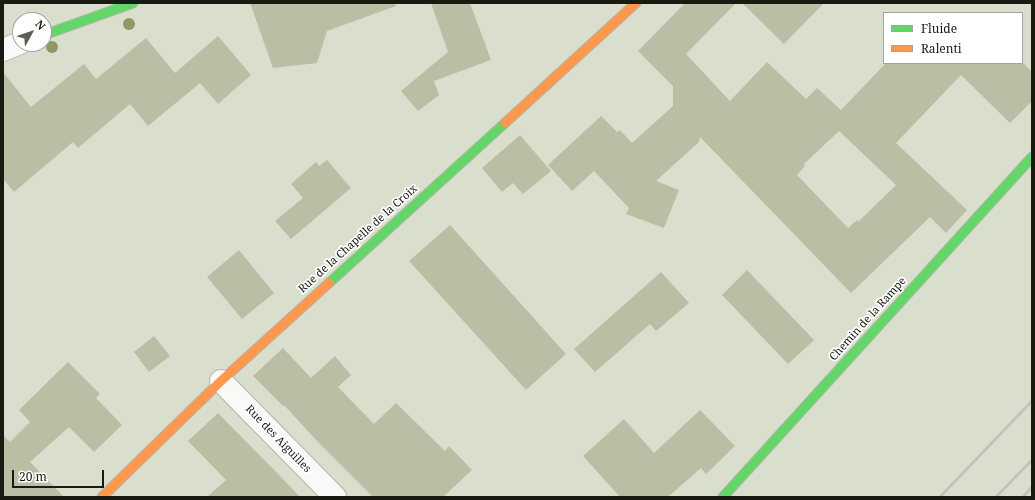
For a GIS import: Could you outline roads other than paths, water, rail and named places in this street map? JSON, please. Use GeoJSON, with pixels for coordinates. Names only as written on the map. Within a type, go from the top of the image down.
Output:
{"type":"FeatureCollection","features":[{"type":"Feature","properties":{"kind":"street"},"geometry":{"type":"LineString","coordinates":[[52,32],[133,3]]}},
{"type":"Feature","properties":{"kind":"street","name":"Rue de la Chapelle de la Croix"},"geometry":{"type":"LineString","coordinates":[[102,497],[221,381],[636,3]]}},
{"type":"Feature","properties":{"kind":"street","name":"Chemin de la Rampe"},"geometry":{"type":"LineString","coordinates":[[723,497],[1032,157]]}},
{"type":"Feature","properties":{"kind":"street","name":"Rue des Aiguilles"},"geometry":{"type":"LineString","coordinates":[[221,381],[335,497]]}},
{"type":"Feature","properties":{"kind":"railway"},"geometry":{"type":"LineString","coordinates":[[940,497],[1032,401]]}},
{"type":"Feature","properties":{"kind":"railway"},"geometry":{"type":"LineString","coordinates":[[996,497],[1032,460]]}},
{"type":"Feature","properties":{"kind":"railway"},"geometry":{"type":"LineString","coordinates":[[1023,497],[1032,487]]}}]}
